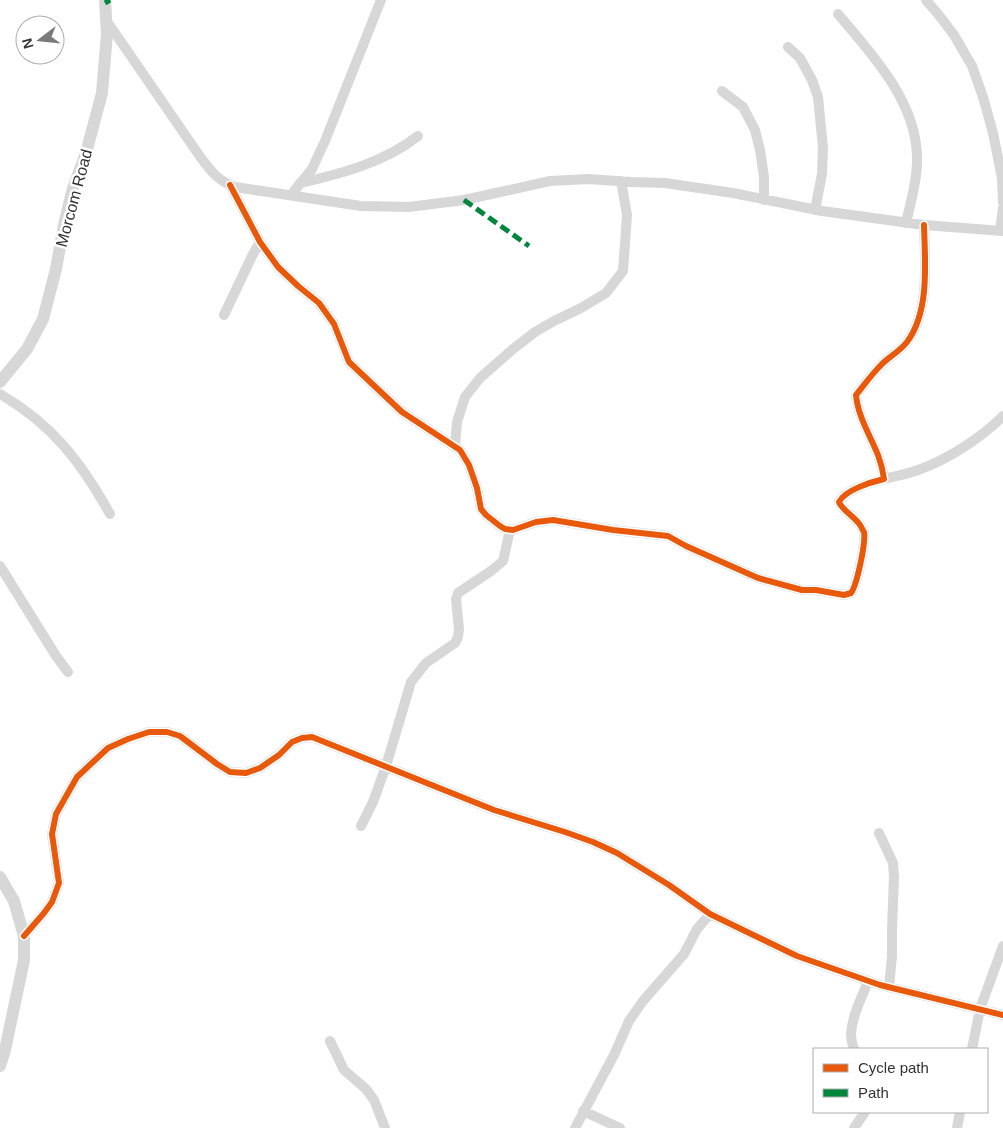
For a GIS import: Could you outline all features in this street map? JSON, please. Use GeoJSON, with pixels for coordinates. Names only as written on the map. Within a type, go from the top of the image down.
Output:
{"type":"FeatureCollection","features":[{"type":"Feature","properties":{"kind":"street","name":"Morcom Road"},"geometry":{"type":"LineString","coordinates":[[0,382],[27,349],[43,319],[56,269],[73,188],[86,153],[102,93],[107,34],[105,0]]}},
{"type":"Feature","properties":{"kind":"street"},"geometry":{"type":"LineString","coordinates":[[290,195],[312,169],[381,0]]}},
{"type":"Feature","properties":{"kind":"street"},"geometry":{"type":"LineString","coordinates":[[926,0],[954,35],[972,66],[993,133],[1002,178],[1003,202]]}},
{"type":"Feature","properties":{"kind":"street"},"geometry":{"type":"LineString","coordinates":[[838,14],[886,72],[912,123],[917,155],[914,185],[906,222]]}},
{"type":"Feature","properties":{"kind":"street"},"geometry":{"type":"LineString","coordinates":[[106,20],[201,158],[215,176],[230,185],[360,206],[409,207],[464,200],[550,181],[588,179],[621,182],[665,182],[815,210],[924,225],[1002,231],[1003,208]]}},
{"type":"Feature","properties":{"kind":"street"},"geometry":{"type":"LineString","coordinates":[[788,47],[800,58],[812,80],[818,97],[823,148],[822,174],[815,210]]}},
{"type":"Feature","properties":{"kind":"street"},"geometry":{"type":"LineString","coordinates":[[722,91],[743,106],[755,130],[764,177],[764,200]]}},
{"type":"Feature","properties":{"kind":"street"},"geometry":{"type":"LineString","coordinates":[[300,183],[333,176],[362,165],[394,151],[418,136]]}},
{"type":"Feature","properties":{"kind":"street"},"geometry":{"type":"LineString","coordinates":[[455,446],[457,422],[465,397],[480,378],[535,332],[606,293],[623,271],[627,215],[621,182]]}},
{"type":"Feature","properties":{"kind":"street"},"geometry":{"type":"LineString","coordinates":[[230,185],[260,242],[278,267],[319,303],[334,324],[349,362],[402,412],[460,450],[469,465],[483,512],[505,530],[513,530],[536,522],[553,520],[613,530],[668,536],[758,578],[802,590],[816,590],[848,595],[855,587],[864,532],[848,512],[841,507],[839,502],[842,498],[856,488],[935,464],[975,440],[1003,416]]}},
{"type":"Feature","properties":{"kind":"street"},"geometry":{"type":"LineString","coordinates":[[884,479],[879,456],[860,415],[856,395],[879,366],[906,343],[916,328],[924,287],[924,225]]}},
{"type":"Feature","properties":{"kind":"street"},"geometry":{"type":"LineString","coordinates":[[224,315],[260,242]]}},
{"type":"Feature","properties":{"kind":"street"},"geometry":{"type":"LineString","coordinates":[[0,394],[19,405],[47,428],[76,460],[110,514]]}},
{"type":"Feature","properties":{"kind":"street"},"geometry":{"type":"LineString","coordinates":[[361,826],[373,802],[386,766],[411,682],[426,663],[455,643],[459,630],[456,599],[458,592],[503,561],[510,530]]}},
{"type":"Feature","properties":{"kind":"street"},"geometry":{"type":"LineString","coordinates":[[0,566],[68,672]]}},
{"type":"Feature","properties":{"kind":"street"},"geometry":{"type":"LineString","coordinates":[[24,936],[52,902],[59,883],[52,834],[56,814],[77,777],[108,748],[149,732],[167,732],[180,736],[230,772],[246,774],[260,768],[279,755],[292,742],[312,737],[494,810],[565,832],[617,853],[669,885],[710,914],[797,956],[868,981],[1003,1015]]}},
{"type":"Feature","properties":{"kind":"street"},"geometry":{"type":"LineString","coordinates":[[879,833],[893,863],[894,877],[892,956],[889,987]]}},
{"type":"Feature","properties":{"kind":"street"},"geometry":{"type":"LineString","coordinates":[[0,877],[14,901],[24,936],[24,960],[0,1066]]}},
{"type":"Feature","properties":{"kind":"street"},"geometry":{"type":"LineString","coordinates":[[574,1128],[614,1055],[629,1021],[643,1001],[684,954],[697,929],[710,914]]}},
{"type":"Feature","properties":{"kind":"street"},"geometry":{"type":"LineString","coordinates":[[972,1048],[980,1008],[1003,946]]}},
{"type":"Feature","properties":{"kind":"street"},"geometry":{"type":"LineString","coordinates":[[854,1048],[850,1036],[853,1018],[864,995],[868,981]]}},
{"type":"Feature","properties":{"kind":"street"},"geometry":{"type":"LineString","coordinates":[[330,1041],[344,1070],[366,1089],[374,1100],[385,1128]]}},
{"type":"Feature","properties":{"kind":"street"},"geometry":{"type":"LineString","coordinates":[[583,1111],[620,1128]]}},
{"type":"Feature","properties":{"kind":"street"},"geometry":{"type":"LineString","coordinates":[[854,1128],[865,1113]]}},
{"type":"Feature","properties":{"kind":"street"},"geometry":{"type":"LineString","coordinates":[[957,1128],[960,1113]]}},
{"type":"Feature","properties":{"kind":"marked path"},"geometry":{"type":"LineString","coordinates":[[105,3],[110,0]]}},
{"type":"Feature","properties":{"kind":"marked path"},"geometry":{"type":"LineString","coordinates":[[464,200],[529,246]]}},
{"type":"Feature","properties":{"kind":"cycle path"},"geometry":{"type":"LineString","coordinates":[[230,185],[260,242],[278,267],[319,303],[334,324],[349,362],[402,412],[460,450],[469,465],[477,488],[481,509],[500,526],[513,530],[536,522],[553,520],[613,530],[668,536],[758,578],[802,590],[816,590],[844,595],[851,593],[856,582],[862,554],[864,532],[858,522],[839,502],[852,490],[884,479],[878,455],[859,411],[856,395],[881,365],[907,342],[914,330],[923,301],[924,225]]}},
{"type":"Feature","properties":{"kind":"cycle path"},"geometry":{"type":"LineString","coordinates":[[24,936],[52,902],[59,883],[52,834],[56,814],[77,777],[108,748],[149,732],[167,732],[180,736],[230,772],[246,773],[260,768],[279,755],[292,742],[312,737],[494,810],[593,842],[617,853],[669,885],[710,914],[797,956],[880,985],[1003,1015]]}}]}
